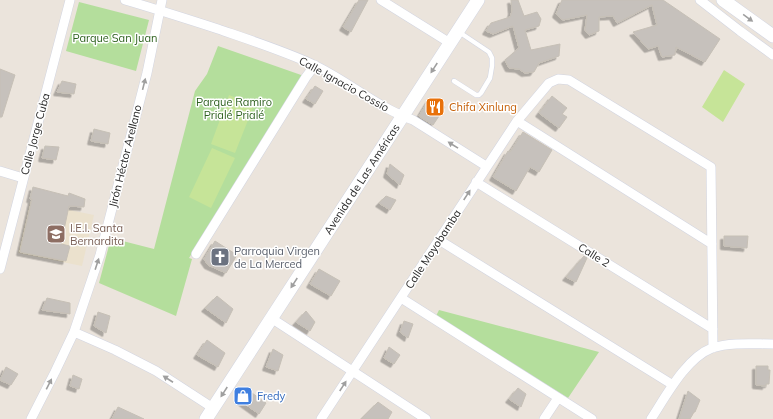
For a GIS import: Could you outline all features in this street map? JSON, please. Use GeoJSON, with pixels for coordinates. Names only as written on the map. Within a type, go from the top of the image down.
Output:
{"type":"FeatureCollection","features":[{"type":"Feature","properties":{"kind":"street","name":"Calle Jorge Cuba"},"geometry":{"type":"LineString","coordinates":[[0,269],[70,0]]}},
{"type":"Feature","properties":{"kind":"street","name":"Calle Ignacio Cossío"},"geometry":{"type":"LineString","coordinates":[[125,0],[263,44],[297,57],[384,107],[413,120],[486,166]]}},
{"type":"Feature","properties":{"kind":"street","name":"Jirón Héctor Arellano"},"geometry":{"type":"LineString","coordinates":[[31,419],[74,332],[102,248],[147,73],[162,0]]}},
{"type":"Feature","properties":{"kind":"street"},"geometry":{"type":"LineString","coordinates":[[381,0],[450,43]]}},
{"type":"Feature","properties":{"kind":"street","name":"Avenida de Las Américas"},"geometry":{"type":"LineString","coordinates":[[209,414],[478,0]]}},
{"type":"Feature","properties":{"kind":"street"},"geometry":{"type":"LineString","coordinates":[[700,0],[740,32],[773,55]]}},
{"type":"Feature","properties":{"kind":"street"},"geometry":{"type":"LineString","coordinates":[[723,0],[773,36]]}},
{"type":"Feature","properties":{"kind":"street"},"geometry":{"type":"LineString","coordinates":[[196,254],[314,66]]}},
{"type":"Feature","properties":{"kind":"street","name":"Calle Moyobamba"},"geometry":{"type":"LineString","coordinates":[[321,419],[486,166],[517,121],[549,83],[558,79],[569,80],[710,167],[712,244]]}},
{"type":"Feature","properties":{"kind":"street"},"geometry":{"type":"LineString","coordinates":[[517,121],[712,244],[713,348]]}},
{"type":"Feature","properties":{"kind":"street"},"geometry":{"type":"LineString","coordinates":[[0,171],[23,178]]}},
{"type":"Feature","properties":{"kind":"street","name":"Calle 2"},"geometry":{"type":"LineString","coordinates":[[476,182],[713,329]]}},
{"type":"Feature","properties":{"kind":"street"},"geometry":{"type":"LineString","coordinates":[[439,240],[673,385]]}},
{"type":"Feature","properties":{"kind":"street"},"geometry":{"type":"LineString","coordinates":[[401,298],[592,419]]}},
{"type":"Feature","properties":{"kind":"street"},"geometry":{"type":"LineString","coordinates":[[271,318],[426,419]]}},
{"type":"Feature","properties":{"kind":"street"},"geometry":{"type":"LineString","coordinates":[[74,332],[115,350],[156,371],[209,414]]}},
{"type":"Feature","properties":{"kind":"street"},"geometry":{"type":"LineString","coordinates":[[651,419],[673,385],[692,361],[699,355],[713,348],[723,346],[737,344],[773,344]]}},
{"type":"Feature","properties":{"kind":"street"},"geometry":{"type":"LineString","coordinates":[[544,419],[558,398]]}},
{"type":"Feature","properties":{"kind":"lane"},"geometry":{"type":"LineString","coordinates":[[454,81],[476,95],[479,95],[490,78],[492,66],[492,58],[489,52],[458,31]]}},
{"type":"Feature","properties":{"kind":"shaded area","name":"I.E.I. Santa Bernardita"},"geometry":{"type":"Polygon","coordinates":[[[30,202],[94,215],[82,266],[18,253],[30,202]]]}},
{"type":"Feature","properties":{"kind":"green space","name":"Parque San Juan"},"geometry":{"type":"Polygon","coordinates":[[[79,2],[149,20],[136,71],[66,51],[79,2]]]}},
{"type":"Feature","properties":{"kind":"green space","name":"Parque Ramiro Prialé Prialé"},"geometry":{"type":"Polygon","coordinates":[[[218,46],[304,76],[189,258],[192,259],[176,316],[99,283],[111,238],[154,249],[195,91],[207,74],[218,46]]]}},
{"type":"Feature","properties":{"kind":"green space"},"geometry":{"type":"Polygon","coordinates":[[[724,70],[745,84],[723,122],[702,107],[724,70]]]}},
{"type":"Feature","properties":{"kind":"green space"},"geometry":{"type":"Polygon","coordinates":[[[229,95],[254,105],[235,153],[211,144],[229,95]]]}},
{"type":"Feature","properties":{"kind":"green space"},"geometry":{"type":"Polygon","coordinates":[[[212,148],[235,158],[211,208],[189,197],[212,148]]]}},
{"type":"Feature","properties":{"kind":"green space"},"geometry":{"type":"Polygon","coordinates":[[[439,310],[599,352],[568,398],[436,316],[439,310]]]}},
{"type":"Feature","properties":{"kind":"building"},"geometry":{"type":"Polygon","coordinates":[[[359,0],[368,0],[351,32],[343,27],[359,0]]]}},
{"type":"Feature","properties":{"kind":"building"},"geometry":{"type":"Polygon","coordinates":[[[511,0],[518,0],[524,16],[537,12],[541,19],[539,26],[525,30],[531,50],[560,44],[559,56],[539,63],[534,72],[525,73],[519,69],[509,68],[505,60],[519,48],[513,26],[493,34],[486,31],[491,23],[510,17],[512,11],[511,0]]]}},
{"type":"Feature","properties":{"kind":"building"},"geometry":{"type":"Polygon","coordinates":[[[562,0],[663,0],[720,39],[705,62],[676,47],[675,55],[662,57],[658,46],[648,49],[633,32],[657,25],[652,5],[617,23],[613,16],[599,17],[599,31],[589,35],[585,30],[587,15],[563,20],[556,14],[562,0]]]}},
{"type":"Feature","properties":{"kind":"building"},"geometry":{"type":"Polygon","coordinates":[[[0,69],[15,75],[2,117],[0,117],[0,69]]]}},
{"type":"Feature","properties":{"kind":"building"},"geometry":{"type":"Polygon","coordinates":[[[62,81],[76,84],[74,94],[57,92],[62,81]]]}},
{"type":"Feature","properties":{"kind":"building"},"geometry":{"type":"Polygon","coordinates":[[[315,86],[323,91],[315,104],[306,99],[315,86]]]}},
{"type":"Feature","properties":{"kind":"building"},"geometry":{"type":"Polygon","coordinates":[[[552,96],[567,108],[562,114],[567,117],[559,128],[539,113],[552,96]]]}},
{"type":"Feature","properties":{"kind":"building"},"geometry":{"type":"Polygon","coordinates":[[[430,98],[445,107],[433,125],[419,116],[430,98]]]}},
{"type":"Feature","properties":{"kind":"building"},"geometry":{"type":"Polygon","coordinates":[[[94,129],[110,133],[108,144],[91,141],[94,129]]]}},
{"type":"Feature","properties":{"kind":"building"},"geometry":{"type":"Polygon","coordinates":[[[523,132],[552,150],[539,172],[530,167],[516,191],[493,177],[508,151],[510,152],[523,132]]]}},
{"type":"Feature","properties":{"kind":"building"},"geometry":{"type":"Polygon","coordinates":[[[45,146],[59,147],[56,160],[42,158],[45,146]]]}},
{"type":"Feature","properties":{"kind":"building"},"geometry":{"type":"Polygon","coordinates":[[[390,164],[404,175],[400,185],[387,174],[390,164]]]}},
{"type":"Feature","properties":{"kind":"building","name":"I.E.I. Santa Bernardita"},"geometry":{"type":"Polygon","coordinates":[[[33,187],[68,196],[69,193],[85,199],[84,207],[69,206],[61,244],[70,246],[66,261],[20,252],[32,199],[30,199],[33,187]]]}},
{"type":"Feature","properties":{"kind":"building"},"geometry":{"type":"Polygon","coordinates":[[[386,196],[396,200],[390,210],[379,203],[386,196]]]}},
{"type":"Feature","properties":{"kind":"building"},"geometry":{"type":"Polygon","coordinates":[[[724,236],[748,236],[747,248],[724,246],[724,236]]]}},
{"type":"Feature","properties":{"kind":"building","name":"Parroquia Virgen de La Merced"},"geometry":{"type":"Polygon","coordinates":[[[215,241],[237,255],[226,273],[208,265],[204,259],[215,241]]]}},
{"type":"Feature","properties":{"kind":"building"},"geometry":{"type":"Polygon","coordinates":[[[584,256],[587,258],[576,282],[566,277],[584,256]]]}},
{"type":"Feature","properties":{"kind":"building"},"geometry":{"type":"Polygon","coordinates":[[[319,269],[340,281],[331,296],[310,284],[319,269]]]}},
{"type":"Feature","properties":{"kind":"building"},"geometry":{"type":"Polygon","coordinates":[[[217,296],[233,309],[226,323],[205,308],[217,296]]]}},
{"type":"Feature","properties":{"kind":"building"},"geometry":{"type":"Polygon","coordinates":[[[47,298],[70,303],[70,314],[42,310],[47,298]]]}},
{"type":"Feature","properties":{"kind":"building"},"geometry":{"type":"Polygon","coordinates":[[[306,311],[315,322],[310,331],[296,322],[306,311]]]}},
{"type":"Feature","properties":{"kind":"building"},"geometry":{"type":"Polygon","coordinates":[[[98,312],[110,316],[106,333],[94,326],[98,312]]]}},
{"type":"Feature","properties":{"kind":"building"},"geometry":{"type":"Polygon","coordinates":[[[404,321],[413,324],[408,338],[400,332],[404,321]]]}},
{"type":"Feature","properties":{"kind":"building"},"geometry":{"type":"Polygon","coordinates":[[[207,340],[225,353],[218,367],[197,355],[207,340]]]}},
{"type":"Feature","properties":{"kind":"building"},"geometry":{"type":"Polygon","coordinates":[[[389,347],[400,355],[394,364],[384,358],[389,347]]]}},
{"type":"Feature","properties":{"kind":"building"},"geometry":{"type":"Polygon","coordinates":[[[273,349],[283,355],[278,371],[266,367],[273,349]]]}},
{"type":"Feature","properties":{"kind":"building"},"geometry":{"type":"Polygon","coordinates":[[[756,366],[768,366],[768,370],[770,370],[769,384],[766,384],[766,386],[756,385],[756,366]]]}},
{"type":"Feature","properties":{"kind":"building"},"geometry":{"type":"Polygon","coordinates":[[[6,367],[18,374],[11,385],[0,380],[6,367]]]}},
{"type":"Feature","properties":{"kind":"building"},"geometry":{"type":"Polygon","coordinates":[[[73,375],[82,379],[79,389],[70,386],[73,375]]]}},
{"type":"Feature","properties":{"kind":"building"},"geometry":{"type":"Polygon","coordinates":[[[245,388],[266,403],[259,414],[238,399],[245,388]]]}},
{"type":"Feature","properties":{"kind":"building"},"geometry":{"type":"Polygon","coordinates":[[[518,388],[526,394],[521,407],[509,399],[518,388]]]}},
{"type":"Feature","properties":{"kind":"building"},"geometry":{"type":"Polygon","coordinates":[[[688,391],[700,400],[690,419],[679,419],[688,391]]]}},
{"type":"Feature","properties":{"kind":"building"},"geometry":{"type":"Polygon","coordinates":[[[378,402],[392,412],[388,419],[361,419],[378,402]]]}},
{"type":"Feature","properties":{"kind":"building"},"geometry":{"type":"Polygon","coordinates":[[[118,407],[144,419],[112,419],[118,407]]]}},
{"type":"Feature","properties":{"kind":"place","name":"Chifa Xinlung"},"geometry":{"type":"Point","coordinates":[435,107]}},
{"type":"Feature","properties":{"kind":"place","name":"I.E.I. Santa Bernardita"},"geometry":{"type":"Point","coordinates":[56,234]}},
{"type":"Feature","properties":{"kind":"place","name":"Parroquia Virgen de La Merced"},"geometry":{"type":"Point","coordinates":[220,257]}},
{"type":"Feature","properties":{"kind":"place","name":"Fredy"},"geometry":{"type":"Point","coordinates":[243,396]}}]}
